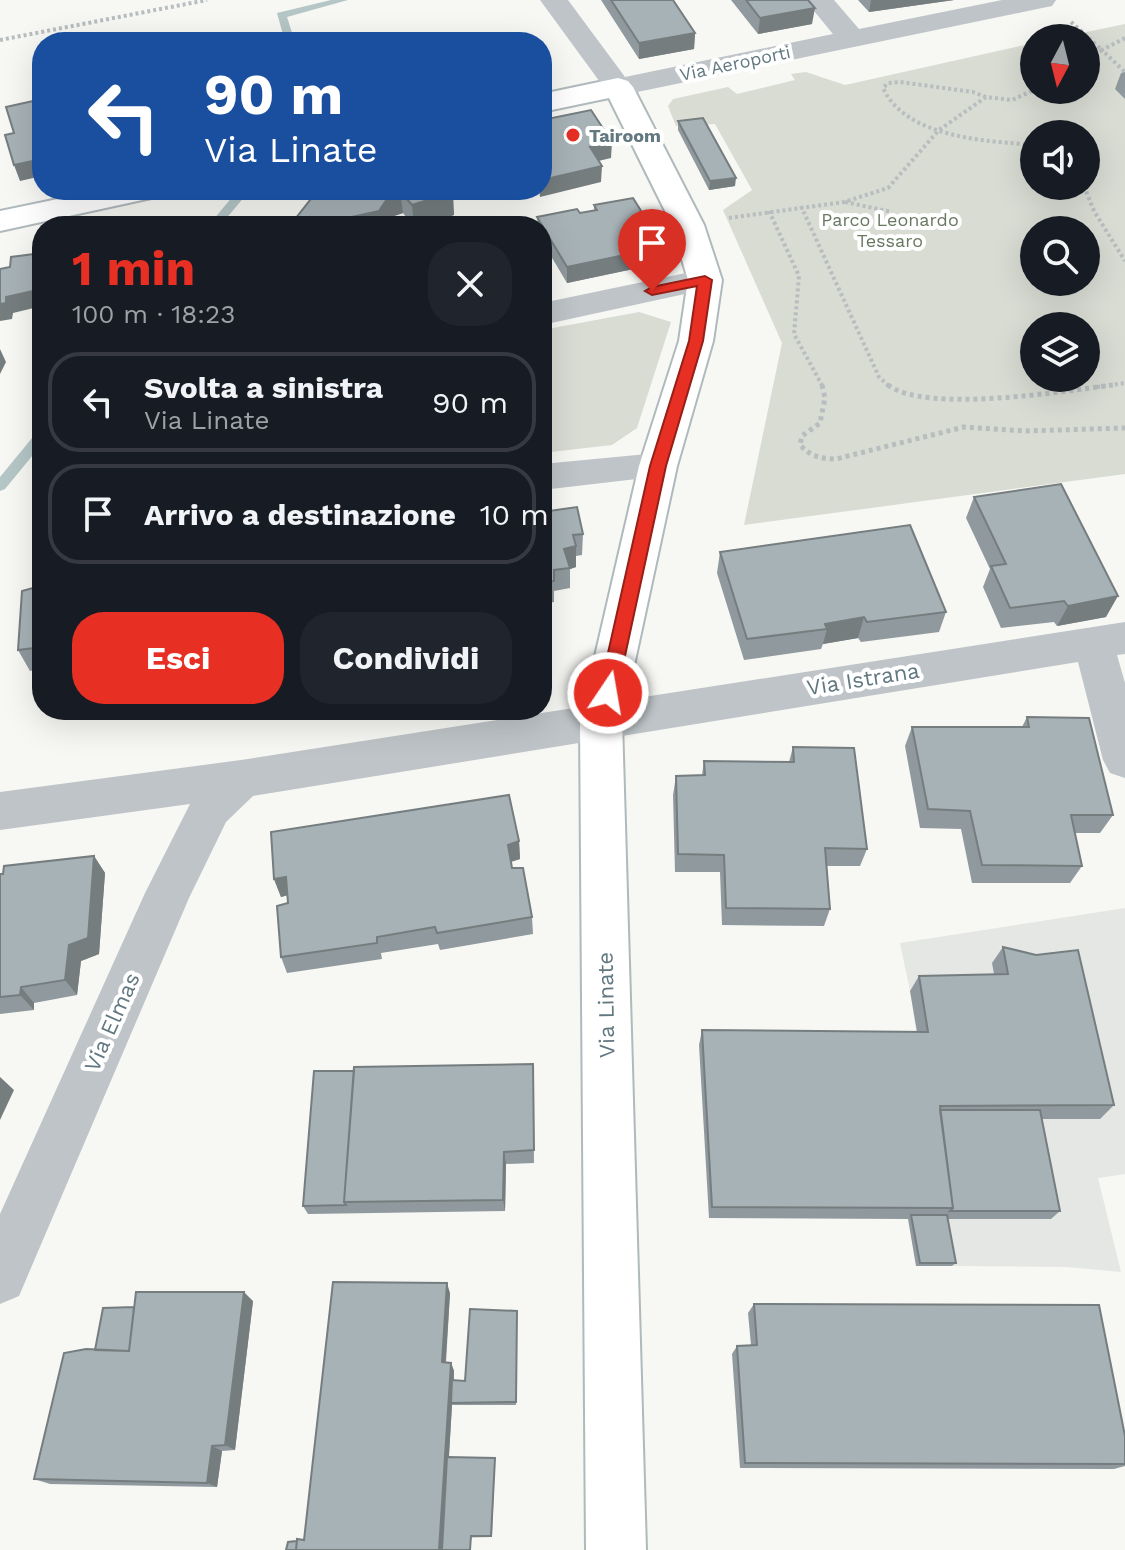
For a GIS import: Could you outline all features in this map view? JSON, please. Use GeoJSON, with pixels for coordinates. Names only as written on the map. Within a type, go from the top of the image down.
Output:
{"type":"FeatureCollection","features":[{"type":"Feature","properties":{"kind":"street"},"geometry":{"type":"LineString","coordinates":[[554,0],[618,87]]}},
{"type":"Feature","properties":{"kind":"street"},"geometry":{"type":"LineString","coordinates":[[819,0],[851,38]]}},
{"type":"Feature","properties":{"kind":"street","name":"Via Aeroporti"},"geometry":{"type":"LineString","coordinates":[[552,101],[1042,0]]}},
{"type":"Feature","properties":{"kind":"street","name":"Via Linate"},"geometry":{"type":"LineString","coordinates":[[616,1550],[601,721],[658,466],[696,341],[705,280],[688,225],[618,87]]}},
{"type":"Feature","properties":{"kind":"street"},"geometry":{"type":"LineString","coordinates":[[0,221],[98,200]]}},
{"type":"Feature","properties":{"kind":"street"},"geometry":{"type":"LineString","coordinates":[[552,312],[705,280]]}},
{"type":"Feature","properties":{"kind":"street"},"geometry":{"type":"LineString","coordinates":[[552,476],[658,466]]}},
{"type":"Feature","properties":{"kind":"street"},"geometry":{"type":"LineString","coordinates":[[1109,640],[1125,760]]}},
{"type":"Feature","properties":{"kind":"street","name":"Via Istrana"},"geometry":{"type":"LineString","coordinates":[[601,721],[1109,640]]}},
{"type":"Feature","properties":{"kind":"street"},"geometry":{"type":"LineString","coordinates":[[0,811],[241,779],[601,721]]}},
{"type":"Feature","properties":{"kind":"street","name":"Via Elmas"},"geometry":{"type":"LineString","coordinates":[[0,1277],[168,893],[210,809],[241,779]]}},
{"type":"Feature","properties":{"kind":"path"},"geometry":{"type":"LineString","coordinates":[[41,32],[207,0]]}},
{"type":"Feature","properties":{"kind":"path"},"geometry":{"type":"LineString","coordinates":[[1069,20],[1125,72]]}},
{"type":"Feature","properties":{"kind":"path"},"geometry":{"type":"LineString","coordinates":[[0,40],[32,34]]}},
{"type":"Feature","properties":{"kind":"path"},"geometry":{"type":"LineString","coordinates":[[1102,50],[1125,38]]}},
{"type":"Feature","properties":{"kind":"path"},"geometry":{"type":"LineString","coordinates":[[1020,96],[1012,100],[986,97],[973,92],[900,82],[888,83],[883,88],[884,96],[894,107],[939,130],[1020,145]]}},
{"type":"Feature","properties":{"kind":"path"},"geometry":{"type":"LineString","coordinates":[[688,225],[844,202],[888,188],[939,130],[986,97]]}},
{"type":"Feature","properties":{"kind":"path"},"geometry":{"type":"LineString","coordinates":[[1090,200],[1125,261]]}},
{"type":"Feature","properties":{"kind":"path"},"geometry":{"type":"LineString","coordinates":[[844,202],[892,212]]}},
{"type":"Feature","properties":{"kind":"path"},"geometry":{"type":"LineString","coordinates":[[801,206],[875,369],[892,388],[918,397],[944,399],[1047,393],[1125,383]]}},
{"type":"Feature","properties":{"kind":"path"},"geometry":{"type":"LineString","coordinates":[[769,211],[799,276],[794,334],[822,382],[825,398],[820,423],[802,436],[800,445],[819,460],[836,459],[964,427],[1024,431],[1125,428]]}},
{"type":"Feature","properties":{"kind":"shaded area"},"geometry":{"type":"Polygon","coordinates":[[[1125,908],[1125,1174],[1098,1178],[1121,1272],[1067,1267],[952,1266],[900,943],[1125,908]]]}},
{"type":"Feature","properties":{"kind":"green space","name":"Parco Leonardo Tessaro"},"geometry":{"type":"Polygon","coordinates":[[[1125,24],[1125,474],[744,525],[782,343],[723,210],[752,190],[715,124],[676,126],[668,106],[673,99],[728,87],[737,94],[795,80],[791,74],[806,72],[845,85],[1020,46],[1020,104],[1100,104],[1100,29],[1125,24]]]}},
{"type":"Feature","properties":{"kind":"green space"},"geometry":{"type":"Polygon","coordinates":[[[639,312],[671,322],[637,428],[612,445],[552,452],[552,328],[639,312]]]}},
{"type":"Feature","properties":{"kind":"building"},"geometry":{"type":"Polygon","coordinates":[[[611,0],[673,0],[695,33],[639,43],[611,0]]]}},
{"type":"Feature","properties":{"kind":"building"},"geometry":{"type":"Polygon","coordinates":[[[746,0],[808,0],[815,8],[760,18],[746,0]]]}},
{"type":"Feature","properties":{"kind":"building"},"geometry":{"type":"Polygon","coordinates":[[[32,101],[32,161],[14,165],[5,135],[14,133],[6,107],[32,101]]]}},
{"type":"Feature","properties":{"kind":"building"},"geometry":{"type":"Polygon","coordinates":[[[591,110],[612,142],[590,147],[602,166],[552,178],[552,118],[591,110]]]}},
{"type":"Feature","properties":{"kind":"building"},"geometry":{"type":"Polygon","coordinates":[[[703,118],[736,178],[710,181],[678,121],[703,118]]]}},
{"type":"Feature","properties":{"kind":"building"},"geometry":{"type":"Polygon","coordinates":[[[633,198],[653,230],[648,232],[658,248],[567,267],[552,242],[552,216],[542,216],[577,209],[580,213],[597,210],[594,205],[633,198]]]}},
{"type":"Feature","properties":{"kind":"building"},"geometry":{"type":"Polygon","coordinates":[[[310,200],[386,200],[379,211],[356,216],[298,216],[310,200]]]}},
{"type":"Feature","properties":{"kind":"building"},"geometry":{"type":"Polygon","coordinates":[[[408,200],[428,200],[412,205],[408,200]]]}},
{"type":"Feature","properties":{"kind":"building"},"geometry":{"type":"Polygon","coordinates":[[[32,254],[32,291],[6,297],[6,303],[0,304],[0,269],[10,267],[11,257],[32,254]]]}},
{"type":"Feature","properties":{"kind":"building"},"geometry":{"type":"Polygon","coordinates":[[[1061,484],[1118,596],[1068,606],[1064,601],[1010,608],[991,566],[1006,564],[974,497],[1061,484]]]}},
{"type":"Feature","properties":{"kind":"building"},"geometry":{"type":"Polygon","coordinates":[[[577,507],[583,534],[573,535],[576,546],[564,549],[570,568],[554,570],[552,581],[552,511],[577,507]]]}},
{"type":"Feature","properties":{"kind":"building"},"geometry":{"type":"Polygon","coordinates":[[[910,525],[946,612],[867,622],[864,617],[825,624],[827,629],[747,639],[720,552],[910,525]]]}},
{"type":"Feature","properties":{"kind":"building"},"geometry":{"type":"Polygon","coordinates":[[[32,588],[32,648],[18,650],[22,591],[32,588]]]}},
{"type":"Feature","properties":{"kind":"building"},"geometry":{"type":"Polygon","coordinates":[[[1027,717],[1089,718],[1113,815],[1071,815],[1082,866],[982,865],[970,811],[928,809],[912,727],[1029,727],[1027,717]]]}},
{"type":"Feature","properties":{"kind":"building"},"geometry":{"type":"Polygon","coordinates":[[[793,747],[854,748],[867,849],[825,848],[830,909],[726,908],[724,855],[678,854],[676,776],[705,775],[704,761],[794,762],[793,747]]]}},
{"type":"Feature","properties":{"kind":"building"},"geometry":{"type":"Polygon","coordinates":[[[509,795],[519,841],[508,845],[512,868],[523,868],[532,917],[437,933],[435,927],[377,937],[377,943],[281,957],[277,906],[288,903],[286,877],[274,879],[271,832],[509,795]]]}},
{"type":"Feature","properties":{"kind":"building"},"geometry":{"type":"Polygon","coordinates":[[[94,856],[88,938],[69,945],[65,980],[21,987],[20,995],[0,997],[0,874],[3,874],[4,866],[94,856]]]}},
{"type":"Feature","properties":{"kind":"building"},"geometry":{"type":"Polygon","coordinates":[[[1003,947],[1036,955],[1078,950],[1114,1105],[940,1106],[953,1208],[712,1207],[702,1030],[928,1032],[919,976],[1008,974],[1003,947]]]}},
{"type":"Feature","properties":{"kind":"building"},"geometry":{"type":"Polygon","coordinates":[[[533,1064],[534,1150],[504,1152],[503,1200],[344,1202],[354,1067],[533,1064]]]}},
{"type":"Feature","properties":{"kind":"building"},"geometry":{"type":"Polygon","coordinates":[[[314,1071],[354,1071],[346,1205],[303,1206],[314,1071]]]}},
{"type":"Feature","properties":{"kind":"building"},"geometry":{"type":"Polygon","coordinates":[[[940,1110],[1040,1110],[1060,1211],[950,1211],[953,1208],[940,1110]]]}},
{"type":"Feature","properties":{"kind":"building"},"geometry":{"type":"Polygon","coordinates":[[[911,1215],[947,1215],[956,1263],[920,1263],[911,1215]]]}},
{"type":"Feature","properties":{"kind":"building"},"geometry":{"type":"Polygon","coordinates":[[[333,1282],[447,1283],[442,1362],[451,1363],[439,1550],[296,1550],[297,1539],[304,1540],[333,1282]]]}},
{"type":"Feature","properties":{"kind":"building"},"geometry":{"type":"Polygon","coordinates":[[[136,1292],[244,1292],[225,1445],[212,1446],[207,1483],[34,1479],[64,1353],[86,1349],[129,1351],[136,1292]]]}},
{"type":"Feature","properties":{"kind":"building"},"geometry":{"type":"Polygon","coordinates":[[[754,1304],[1099,1305],[1125,1436],[1125,1464],[745,1463],[737,1346],[757,1345],[754,1304]]]}},
{"type":"Feature","properties":{"kind":"building"},"geometry":{"type":"Polygon","coordinates":[[[134,1307],[129,1351],[95,1350],[103,1308],[134,1307]]]}},
{"type":"Feature","properties":{"kind":"building"},"geometry":{"type":"Polygon","coordinates":[[[470,1309],[517,1311],[516,1402],[451,1403],[452,1380],[465,1381],[470,1309]]]}},
{"type":"Feature","properties":{"kind":"building"},"geometry":{"type":"Polygon","coordinates":[[[447,1457],[495,1458],[491,1536],[471,1536],[470,1550],[442,1550],[447,1457]]]}},
{"type":"Feature","properties":{"kind":"building"},"geometry":{"type":"Polygon","coordinates":[[[297,1541],[296,1550],[286,1550],[288,1542],[297,1541]]]}},
{"type":"Feature","properties":{"kind":"waterway"},"geometry":{"type":"LineString","coordinates":[[287,32],[281,15],[343,0]]}},
{"type":"Feature","properties":{"kind":"waterway"},"geometry":{"type":"LineString","coordinates":[[222,216],[236,200]]}},
{"type":"Feature","properties":{"kind":"waterway"},"geometry":{"type":"LineString","coordinates":[[0,486],[32,447]]}},
{"type":"Feature","properties":{"kind":"place","name":"Tairoom"},"geometry":{"type":"Point","coordinates":[573,135]}},
{"type":"Feature","properties":{"kind":"route"},"geometry":{"type":"LineString","coordinates":[[608,693],[658,466],[696,341],[705,280],[652,291]]}}]}
